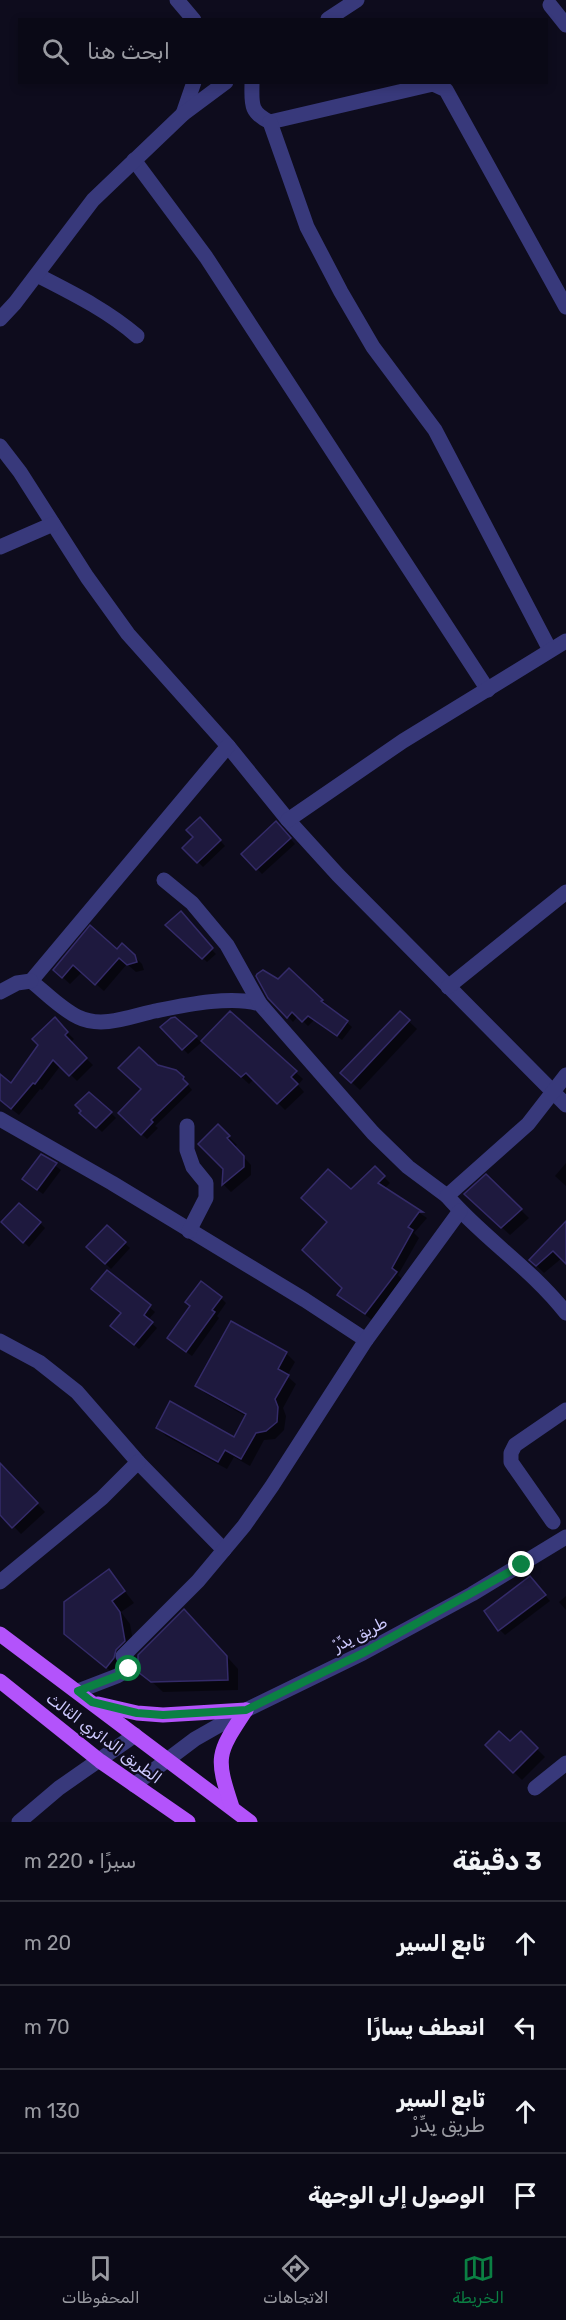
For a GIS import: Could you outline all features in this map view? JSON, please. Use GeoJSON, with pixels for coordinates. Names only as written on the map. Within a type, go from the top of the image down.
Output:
{"type":"FeatureCollection","features":[{"type":"Feature","properties":{"kind":"main road","name":"الطريق الدائري الثالث"},"geometry":{"type":"LineString","coordinates":[[0,1634],[250,1822]]}},
{"type":"Feature","properties":{"kind":"main road","name":"الطريق الدائري الثالث"},"geometry":{"type":"LineString","coordinates":[[0,1681],[100,1761],[188,1822]]}},
{"type":"Feature","properties":{"kind":"main road"},"geometry":{"type":"LineString","coordinates":[[92,1702],[137,1713],[163,1715],[246,1710]]}},
{"type":"Feature","properties":{"kind":"main road"},"geometry":{"type":"LineString","coordinates":[[232,1807],[223,1779],[220,1759],[226,1740],[246,1710]]}},
{"type":"Feature","properties":{"kind":"street"},"geometry":{"type":"LineString","coordinates":[[177,0],[192,18]]}},
{"type":"Feature","properties":{"kind":"street"},"geometry":{"type":"LineString","coordinates":[[328,18],[335,0]]}},
{"type":"Feature","properties":{"kind":"street"},"geometry":{"type":"LineString","coordinates":[[330,18],[357,0]]}},
{"type":"Feature","properties":{"kind":"street"},"geometry":{"type":"LineString","coordinates":[[550,5],[566,25]]}},
{"type":"Feature","properties":{"kind":"street"},"geometry":{"type":"LineString","coordinates":[[183,114],[193,84]]}},
{"type":"Feature","properties":{"kind":"street"},"geometry":{"type":"LineString","coordinates":[[0,319],[37,275],[64,235],[93,200],[183,114],[223,84]]}},
{"type":"Feature","properties":{"kind":"street"},"geometry":{"type":"LineString","coordinates":[[252,84],[253,107],[258,117],[270,122],[415,87],[433,84],[446,90],[566,307]]}},
{"type":"Feature","properties":{"kind":"street"},"geometry":{"type":"LineString","coordinates":[[270,122],[307,227],[341,292],[374,347],[435,429],[550,650]]}},
{"type":"Feature","properties":{"kind":"street"},"geometry":{"type":"LineString","coordinates":[[134,160],[206,257],[488,690]]}},
{"type":"Feature","properties":{"kind":"street"},"geometry":{"type":"LineString","coordinates":[[37,275],[120,321],[137,336]]}},
{"type":"Feature","properties":{"kind":"street"},"geometry":{"type":"LineString","coordinates":[[0,446],[20,472],[128,634],[228,746],[288,820],[338,875],[566,1105]]}},
{"type":"Feature","properties":{"kind":"street"},"geometry":{"type":"LineString","coordinates":[[0,547],[53,524]]}},
{"type":"Feature","properties":{"kind":"street"},"geometry":{"type":"LineString","coordinates":[[288,820],[403,741],[566,641]]}},
{"type":"Feature","properties":{"kind":"street"},"geometry":{"type":"LineString","coordinates":[[30,981],[228,746]]}},
{"type":"Feature","properties":{"kind":"street"},"geometry":{"type":"LineString","coordinates":[[164,880],[192,903],[227,945],[261,1004],[373,1133],[408,1167],[447,1196],[460,1211],[520,1263],[566,1313]]}},
{"type":"Feature","properties":{"kind":"street"},"geometry":{"type":"LineString","coordinates":[[448,987],[566,892]]}},
{"type":"Feature","properties":{"kind":"street"},"geometry":{"type":"LineString","coordinates":[[2,987],[30,981],[78,1017],[88,1020],[124,1019],[206,1003],[241,1000],[261,1004]]}},
{"type":"Feature","properties":{"kind":"street"},"geometry":{"type":"LineString","coordinates":[[447,1196],[528,1124],[566,1075]]}},
{"type":"Feature","properties":{"kind":"street"},"geometry":{"type":"LineString","coordinates":[[0,1119],[305,1300],[366,1340]]}},
{"type":"Feature","properties":{"kind":"street"},"geometry":{"type":"LineString","coordinates":[[187,1126],[187,1150],[193,1167],[206,1183],[206,1198],[189,1231]]}},
{"type":"Feature","properties":{"kind":"street"},"geometry":{"type":"LineString","coordinates":[[78,1691],[129,1669],[123,1656],[198,1581],[225,1550],[273,1486],[366,1340],[460,1211]]}},
{"type":"Feature","properties":{"kind":"street"},"geometry":{"type":"LineString","coordinates":[[0,1341],[39,1362],[71,1386],[138,1462],[225,1550]]}},
{"type":"Feature","properties":{"kind":"street"},"geometry":{"type":"LineString","coordinates":[[553,1522],[511,1462],[511,1453],[515,1445],[566,1410]]}},
{"type":"Feature","properties":{"kind":"street"},"geometry":{"type":"LineString","coordinates":[[0,1582],[102,1498],[138,1462]]}},
{"type":"Feature","properties":{"kind":"street","name":"طريق يِدِّرْ"},"geometry":{"type":"LineString","coordinates":[[134,1785],[195,1739],[246,1710],[363,1653],[563,1544]]}},
{"type":"Feature","properties":{"kind":"street"},"geometry":{"type":"LineString","coordinates":[[19,1822],[60,1788],[135,1735]]}},
{"type":"Feature","properties":{"kind":"street"},"geometry":{"type":"LineString","coordinates":[[535,1788],[566,1763]]}},
{"type":"Feature","properties":{"kind":"building"},"geometry":{"type":"Polygon","coordinates":[[[200,817],[221,840],[197,863],[182,848],[193,837],[186,830],[200,817]]]}},
{"type":"Feature","properties":{"kind":"building"},"geometry":{"type":"Polygon","coordinates":[[[276,821],[291,838],[256,870],[241,854],[276,821]]]}},
{"type":"Feature","properties":{"kind":"building"},"geometry":{"type":"Polygon","coordinates":[[[181,911],[213,948],[202,959],[165,925],[181,911]]]}},
{"type":"Feature","properties":{"kind":"building"},"geometry":{"type":"Polygon","coordinates":[[[90,925],[117,949],[122,943],[135,955],[137,962],[127,965],[119,958],[95,985],[73,965],[62,978],[53,970],[90,925]]]}},
{"type":"Feature","properties":{"kind":"building"},"geometry":{"type":"Polygon","coordinates":[[[289,968],[323,1000],[321,1001],[348,1021],[337,1036],[308,1016],[302,1022],[292,1012],[287,1018],[268,998],[257,974],[263,970],[278,979],[289,968]]]}},
{"type":"Feature","properties":{"kind":"building"},"geometry":{"type":"Polygon","coordinates":[[[230,1011],[297,1071],[291,1077],[298,1084],[277,1104],[246,1073],[241,1077],[201,1041],[230,1011]]]}},
{"type":"Feature","properties":{"kind":"building"},"geometry":{"type":"Polygon","coordinates":[[[400,1011],[410,1020],[351,1083],[340,1073],[400,1011]]]}},
{"type":"Feature","properties":{"kind":"building"},"geometry":{"type":"Polygon","coordinates":[[[55,1017],[68,1032],[65,1035],[87,1058],[69,1076],[53,1060],[35,1084],[33,1083],[11,1109],[0,1100],[0,1074],[11,1083],[38,1045],[32,1039],[55,1017]]]}},
{"type":"Feature","properties":{"kind":"building"},"geometry":{"type":"Polygon","coordinates":[[[175,1017],[197,1036],[182,1050],[160,1027],[175,1017]]]}},
{"type":"Feature","properties":{"kind":"building"},"geometry":{"type":"Polygon","coordinates":[[[139,1047],[158,1065],[176,1070],[188,1084],[151,1120],[153,1122],[141,1135],[118,1113],[141,1089],[118,1068],[139,1047]]]}},
{"type":"Feature","properties":{"kind":"building"},"geometry":{"type":"Polygon","coordinates":[[[89,1092],[112,1112],[96,1128],[79,1113],[81,1111],[75,1105],[89,1092]]]}},
{"type":"Feature","properties":{"kind":"building"},"geometry":{"type":"Polygon","coordinates":[[[218,1124],[230,1136],[227,1138],[244,1156],[244,1167],[222,1185],[223,1169],[198,1144],[218,1124]]]}},
{"type":"Feature","properties":{"kind":"building"},"geometry":{"type":"Polygon","coordinates":[[[41,1154],[57,1163],[37,1190],[22,1179],[41,1154]]]}},
{"type":"Feature","properties":{"kind":"building"},"geometry":{"type":"Polygon","coordinates":[[[375,1166],[385,1176],[378,1183],[423,1212],[419,1212],[408,1227],[413,1230],[392,1268],[397,1272],[365,1314],[337,1295],[342,1288],[302,1250],[327,1222],[301,1198],[328,1169],[351,1189],[375,1166]]]}},
{"type":"Feature","properties":{"kind":"building"},"geometry":{"type":"Polygon","coordinates":[[[486,1174],[522,1209],[501,1228],[464,1194],[486,1174]]]}},
{"type":"Feature","properties":{"kind":"building"},"geometry":{"type":"Polygon","coordinates":[[[19,1203],[41,1222],[23,1243],[1,1222],[19,1203]]]}},
{"type":"Feature","properties":{"kind":"building"},"geometry":{"type":"Polygon","coordinates":[[[566,1221],[566,1264],[553,1251],[536,1266],[529,1260],[566,1221]]]}},
{"type":"Feature","properties":{"kind":"building"},"geometry":{"type":"Polygon","coordinates":[[[107,1225],[126,1242],[105,1264],[86,1247],[107,1225]]]}},
{"type":"Feature","properties":{"kind":"building"},"geometry":{"type":"Polygon","coordinates":[[[107,1270],[151,1305],[144,1315],[153,1322],[134,1345],[110,1326],[121,1313],[91,1289],[107,1270]]]}},
{"type":"Feature","properties":{"kind":"building"},"geometry":{"type":"Polygon","coordinates":[[[201,1281],[222,1297],[212,1310],[215,1312],[186,1352],[167,1338],[190,1306],[185,1302],[201,1281]]]}},
{"type":"Feature","properties":{"kind":"building"},"geometry":{"type":"Polygon","coordinates":[[[231,1321],[287,1352],[278,1369],[289,1375],[275,1399],[278,1407],[277,1422],[266,1431],[256,1433],[241,1459],[225,1450],[218,1462],[156,1428],[170,1401],[234,1437],[246,1414],[195,1386],[231,1321]]]}},
{"type":"Feature","properties":{"kind":"building"},"geometry":{"type":"Polygon","coordinates":[[[0,1463],[38,1503],[12,1528],[0,1515],[0,1463]]]}},
{"type":"Feature","properties":{"kind":"building"},"geometry":{"type":"Polygon","coordinates":[[[109,1569],[125,1591],[112,1601],[120,1612],[125,1641],[116,1650],[114,1658],[106,1668],[64,1634],[64,1602],[109,1569]]]}},
{"type":"Feature","properties":{"kind":"building"},"geometry":{"type":"Polygon","coordinates":[[[530,1576],[546,1595],[498,1631],[484,1611],[530,1576]]]}},
{"type":"Feature","properties":{"kind":"building"},"geometry":{"type":"Polygon","coordinates":[[[184,1609],[227,1656],[228,1680],[151,1682],[138,1672],[138,1655],[184,1609]]]}},
{"type":"Feature","properties":{"kind":"building"},"geometry":{"type":"Polygon","coordinates":[[[499,1731],[510,1741],[521,1731],[538,1748],[513,1773],[485,1745],[499,1731]]]}},
{"type":"Feature","properties":{"kind":"route"},"geometry":{"type":"LineString","coordinates":[[129,1669],[78,1691],[92,1702],[137,1713],[163,1715],[246,1710],[363,1653],[522,1565]]}}]}
